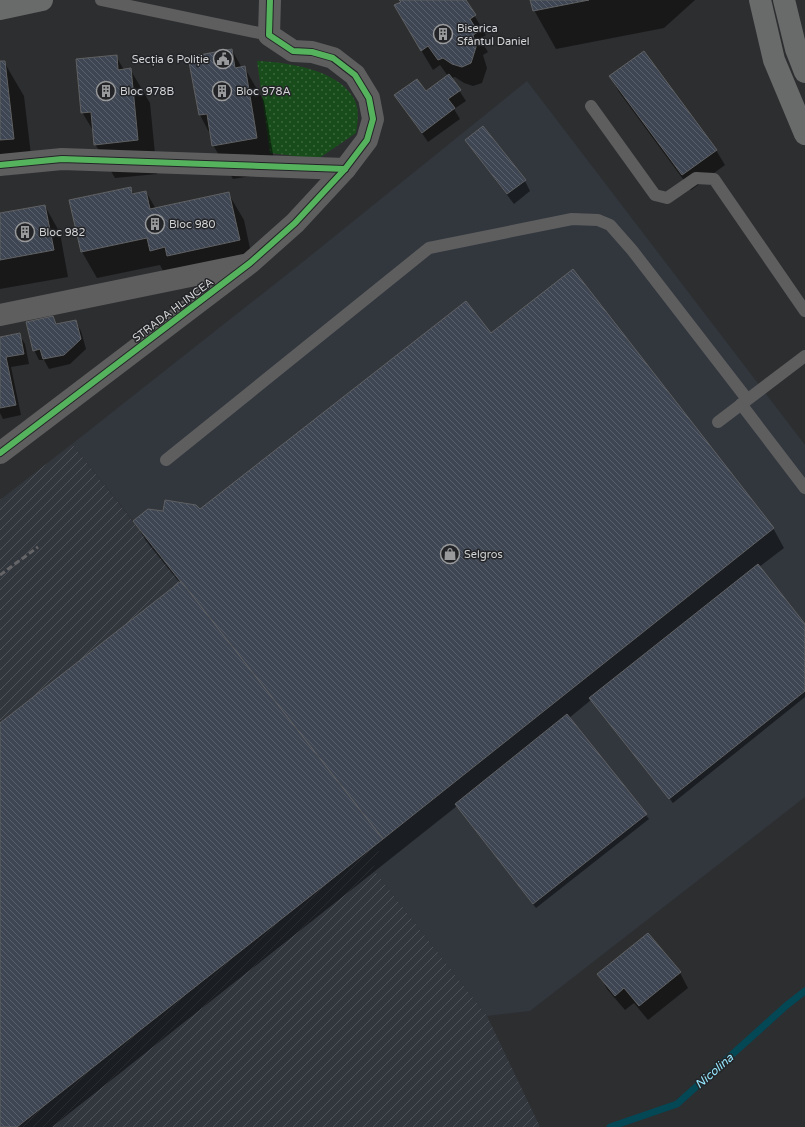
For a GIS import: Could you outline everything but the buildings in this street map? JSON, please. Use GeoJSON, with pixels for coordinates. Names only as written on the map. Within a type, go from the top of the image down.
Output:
{"type":"FeatureCollection","features":[{"type":"Feature","properties":{"kind":"main road"},"geometry":{"type":"LineString","coordinates":[[0,9],[42,0]]}},
{"type":"Feature","properties":{"kind":"main road"},"geometry":{"type":"LineString","coordinates":[[760,0],[774,60],[803,127]]}},
{"type":"Feature","properties":{"kind":"main road"},"geometry":{"type":"LineString","coordinates":[[784,0],[796,48],[805,72]]}},
{"type":"Feature","properties":{"kind":"street"},"geometry":{"type":"LineString","coordinates":[[269,35],[270,0]]}},
{"type":"Feature","properties":{"kind":"street","name":"STRADA HLINCEA"},"geometry":{"type":"LineString","coordinates":[[0,453],[250,263],[295,223],[346,169],[367,140],[373,119],[369,98],[354,75],[333,58],[312,52],[293,51],[269,35]]}},
{"type":"Feature","properties":{"kind":"street"},"geometry":{"type":"LineString","coordinates":[[0,165],[62,159],[346,169]]}},
{"type":"Feature","properties":{"kind":"street","name":"STRADA HLINCEA"},"geometry":{"type":"LineString","coordinates":[[0,315],[250,263]]}},
{"type":"Feature","properties":{"kind":"lane"},"geometry":{"type":"LineString","coordinates":[[101,0],[269,35]]}},
{"type":"Feature","properties":{"kind":"lane"},"geometry":{"type":"LineString","coordinates":[[591,106],[655,195],[667,198],[696,178],[714,179],[805,311]]}},
{"type":"Feature","properties":{"kind":"lane"},"geometry":{"type":"LineString","coordinates":[[166,460],[429,248],[572,218],[598,220],[610,225],[632,250],[744,401],[805,488]]}},
{"type":"Feature","properties":{"kind":"lane"},"geometry":{"type":"LineString","coordinates":[[718,422],[805,356]]}},
{"type":"Feature","properties":{"kind":"shaded area"},"geometry":{"type":"Polygon","coordinates":[[[527,81],[805,445],[805,797],[530,1011],[487,1016],[373,869],[181,581],[72,444],[304,261],[527,81]]]}},
{"type":"Feature","properties":{"kind":"shaded area"},"geometry":{"type":"Polygon","coordinates":[[[72,444],[383,839],[373,869],[487,1016],[540,1127],[0,1127],[0,500],[72,444]]]}},
{"type":"Feature","properties":{"kind":"green space"},"geometry":{"type":"Polygon","coordinates":[[[257,61],[296,65],[310,69],[335,80],[345,87],[353,97],[357,106],[358,115],[356,133],[318,159],[270,153],[257,61]]]}},
{"type":"Feature","properties":{"kind":"waterway","name":"Nicolina"},"geometry":{"type":"LineString","coordinates":[[610,1127],[677,1104],[787,1005],[805,991]]}},
{"type":"Feature","properties":{"kind":"railway"},"geometry":{"type":"LineString","coordinates":[[0,575],[38,547]]}},
{"type":"Feature","properties":{"kind":"cycle path"},"geometry":{"type":"LineString","coordinates":[[0,453],[250,263],[295,223],[345,169],[367,140],[373,119],[369,98],[355,75],[333,58],[312,52],[293,51],[269,35],[270,0]]}},
{"type":"Feature","properties":{"kind":"cycle path"},"geometry":{"type":"LineString","coordinates":[[0,165],[62,159],[345,169]]}},
{"type":"Feature","properties":{"kind":"place","name":"Biserica Sfântul Daniel"},"geometry":{"type":"Point","coordinates":[443,34]}},
{"type":"Feature","properties":{"kind":"place","name":"Secția 6 Poliție"},"geometry":{"type":"Point","coordinates":[223,59]}},
{"type":"Feature","properties":{"kind":"place","name":"Bloc 978B"},"geometry":{"type":"Point","coordinates":[106,91]}},
{"type":"Feature","properties":{"kind":"place","name":"Bloc 978A"},"geometry":{"type":"Point","coordinates":[222,91]}},
{"type":"Feature","properties":{"kind":"place","name":"Bloc 980"},"geometry":{"type":"Point","coordinates":[155,224]}},
{"type":"Feature","properties":{"kind":"place","name":"Bloc 982"},"geometry":{"type":"Point","coordinates":[25,232]}},
{"type":"Feature","properties":{"kind":"place","name":"Selgros"},"geometry":{"type":"Point","coordinates":[450,554]}}]}
